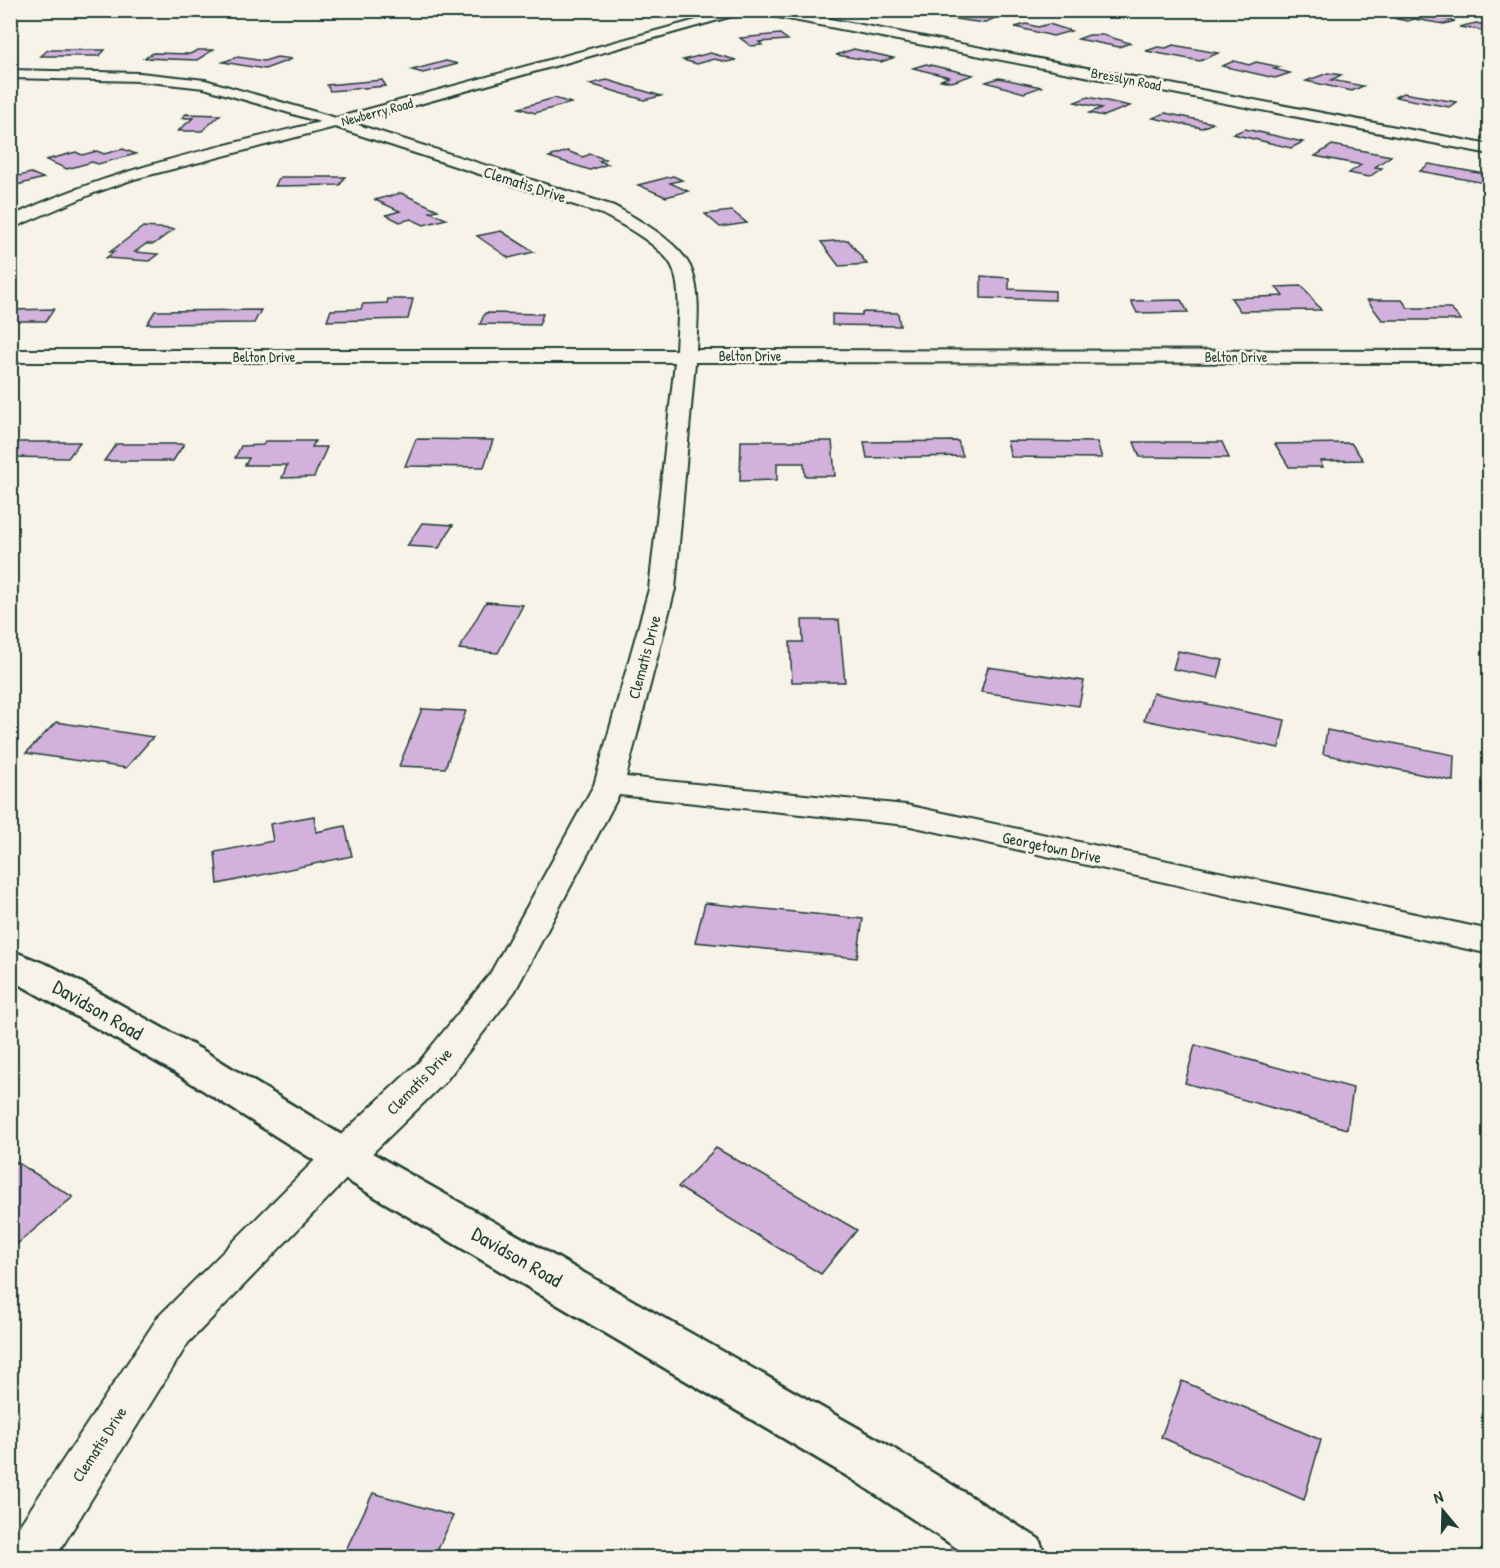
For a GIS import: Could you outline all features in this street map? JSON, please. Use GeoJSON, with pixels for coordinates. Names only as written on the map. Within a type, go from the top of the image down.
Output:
{"type":"FeatureCollection","features":[{"type":"Feature","properties":{"kind":"street","name":"Newberry Road"},"geometry":{"type":"LineString","coordinates":[[10,224],[46,205],[158,167],[337,123],[748,10]]}},
{"type":"Feature","properties":{"kind":"street","name":"Bresslyn Road"},"geometry":{"type":"LineString","coordinates":[[762,10],[1490,150]]}},
{"type":"Feature","properties":{"kind":"street","name":"Clematis Drive"},"geometry":{"type":"LineString","coordinates":[[10,74],[140,77],[205,84],[337,123],[608,210],[665,245],[683,270],[688,299],[686,356],[662,589],[609,785],[503,982],[432,1072],[343,1156],[173,1330],[27,1557]]}},
{"type":"Feature","properties":{"kind":"street","name":"Belton Drive"},"geometry":{"type":"LineString","coordinates":[[10,356],[1490,357]]}},
{"type":"Feature","properties":{"kind":"street","name":"Georgetown Drive"},"geometry":{"type":"LineString","coordinates":[[609,785],[906,815],[1490,942]]}},
{"type":"Feature","properties":{"kind":"street","name":"Davidson Road"},"geometry":{"type":"LineString","coordinates":[[10,963],[40,977],[188,1061],[343,1156],[870,1462],[1020,1557]]}},
{"type":"Feature","properties":{"kind":"building"},"geometry":{"type":"Polygon","coordinates":[[[631,10],[650,10],[656,15],[638,16],[631,10]]]}},
{"type":"Feature","properties":{"kind":"building"},"geometry":{"type":"Polygon","coordinates":[[[959,13],[995,18],[984,23],[948,18],[959,13]]]}},
{"type":"Feature","properties":{"kind":"building"},"geometry":{"type":"Polygon","coordinates":[[[1414,13],[1455,21],[1444,24],[1397,19],[1414,13]]]}},
{"type":"Feature","properties":{"kind":"building"},"geometry":{"type":"Polygon","coordinates":[[[1476,23],[1490,26],[1490,31],[1459,27],[1476,23]]]}},
{"type":"Feature","properties":{"kind":"building"},"geometry":{"type":"Polygon","coordinates":[[[1026,24],[1038,27],[1049,24],[1071,31],[1053,36],[1015,27],[1026,24]]]}},
{"type":"Feature","properties":{"kind":"building"},"geometry":{"type":"Polygon","coordinates":[[[780,34],[788,40],[759,42],[762,45],[751,46],[740,38],[780,34]]]}},
{"type":"Feature","properties":{"kind":"building"},"geometry":{"type":"Polygon","coordinates":[[[1089,35],[1103,35],[1130,43],[1119,47],[1078,39],[1089,35]]]}},
{"type":"Feature","properties":{"kind":"building"},"geometry":{"type":"Polygon","coordinates":[[[1173,45],[1218,53],[1200,61],[1146,51],[1173,45]]]}},
{"type":"Feature","properties":{"kind":"building"},"geometry":{"type":"Polygon","coordinates":[[[854,49],[893,58],[881,62],[836,55],[854,49]]]}},
{"type":"Feature","properties":{"kind":"building"},"geometry":{"type":"Polygon","coordinates":[[[48,50],[105,50],[99,56],[41,56],[48,50]]]}},
{"type":"Feature","properties":{"kind":"building"},"geometry":{"type":"Polygon","coordinates":[[[198,50],[213,50],[197,60],[144,58],[153,53],[190,54],[198,50]]]}},
{"type":"Feature","properties":{"kind":"building"},"geometry":{"type":"Polygon","coordinates":[[[710,53],[736,60],[727,62],[714,59],[697,64],[683,60],[710,53]]]}},
{"type":"Feature","properties":{"kind":"building"},"geometry":{"type":"Polygon","coordinates":[[[237,57],[264,61],[277,57],[292,59],[265,69],[223,62],[237,57]]]}},
{"type":"Feature","properties":{"kind":"building"},"geometry":{"type":"Polygon","coordinates":[[[446,61],[458,64],[423,73],[412,70],[446,61]]]}},
{"type":"Feature","properties":{"kind":"building"},"geometry":{"type":"Polygon","coordinates":[[[1234,61],[1249,65],[1256,62],[1280,67],[1274,69],[1290,73],[1275,78],[1222,66],[1234,61]]]}},
{"type":"Feature","properties":{"kind":"building"},"geometry":{"type":"Polygon","coordinates":[[[926,64],[973,75],[952,82],[941,80],[949,77],[913,68],[926,64]]]}},
{"type":"Feature","properties":{"kind":"building"},"geometry":{"type":"Polygon","coordinates":[[[1328,73],[1341,75],[1331,80],[1363,86],[1352,91],[1306,81],[1328,73]]]}},
{"type":"Feature","properties":{"kind":"building"},"geometry":{"type":"Polygon","coordinates":[[[999,78],[1041,87],[1024,93],[986,82],[999,78]]]}},
{"type":"Feature","properties":{"kind":"building"},"geometry":{"type":"Polygon","coordinates":[[[382,80],[386,86],[330,91],[327,85],[382,80]]]}},
{"type":"Feature","properties":{"kind":"building"},"geometry":{"type":"Polygon","coordinates":[[[607,80],[661,96],[644,100],[590,84],[607,80]]]}},
{"type":"Feature","properties":{"kind":"building"},"geometry":{"type":"Polygon","coordinates":[[[1403,93],[1456,102],[1449,107],[1395,97],[1403,93]]]}},
{"type":"Feature","properties":{"kind":"building"},"geometry":{"type":"Polygon","coordinates":[[[1088,97],[1130,106],[1104,116],[1089,113],[1102,108],[1075,102],[1088,97]]]}},
{"type":"Feature","properties":{"kind":"building"},"geometry":{"type":"Polygon","coordinates":[[[554,98],[571,103],[535,113],[519,108],[554,98]]]}},
{"type":"Feature","properties":{"kind":"building"},"geometry":{"type":"Polygon","coordinates":[[[1165,113],[1213,123],[1202,128],[1153,118],[1165,113]]]}},
{"type":"Feature","properties":{"kind":"building"},"geometry":{"type":"Polygon","coordinates":[[[186,114],[220,115],[202,131],[178,131],[193,118],[182,118],[186,114]]]}},
{"type":"Feature","properties":{"kind":"building"},"geometry":{"type":"Polygon","coordinates":[[[1245,129],[1303,142],[1291,148],[1233,134],[1245,129]]]}},
{"type":"Feature","properties":{"kind":"building"},"geometry":{"type":"Polygon","coordinates":[[[1332,145],[1391,156],[1375,167],[1382,168],[1369,177],[1349,173],[1361,165],[1315,156],[1332,145]]]}},
{"type":"Feature","properties":{"kind":"building"},"geometry":{"type":"Polygon","coordinates":[[[123,149],[136,154],[67,169],[46,160],[76,152],[82,155],[97,151],[104,154],[123,149]]]}},
{"type":"Feature","properties":{"kind":"building"},"geometry":{"type":"Polygon","coordinates":[[[567,151],[583,157],[590,154],[605,159],[599,161],[608,164],[590,170],[549,157],[567,151]]]}},
{"type":"Feature","properties":{"kind":"building"},"geometry":{"type":"Polygon","coordinates":[[[1429,164],[1490,175],[1490,180],[1485,183],[1420,171],[1429,164]]]}},
{"type":"Feature","properties":{"kind":"building"},"geometry":{"type":"Polygon","coordinates":[[[31,173],[43,178],[10,187],[10,178],[31,173]]]}},
{"type":"Feature","properties":{"kind":"building"},"geometry":{"type":"Polygon","coordinates":[[[673,176],[682,180],[670,183],[688,191],[666,197],[638,185],[673,176]]]}},
{"type":"Feature","properties":{"kind":"building"},"geometry":{"type":"Polygon","coordinates":[[[280,177],[345,177],[340,185],[275,186],[280,177]]]}},
{"type":"Feature","properties":{"kind":"building"},"geometry":{"type":"Polygon","coordinates":[[[401,193],[438,210],[430,212],[446,219],[424,225],[411,219],[400,222],[386,215],[400,211],[375,200],[401,193]]]}},
{"type":"Feature","properties":{"kind":"building"},"geometry":{"type":"Polygon","coordinates":[[[732,211],[747,223],[720,227],[705,214],[732,211]]]}},
{"type":"Feature","properties":{"kind":"building"},"geometry":{"type":"Polygon","coordinates":[[[143,227],[174,229],[154,244],[146,244],[135,252],[158,254],[149,261],[106,258],[114,252],[110,252],[143,227]]]}},
{"type":"Feature","properties":{"kind":"building"},"geometry":{"type":"Polygon","coordinates":[[[501,231],[534,252],[509,258],[477,236],[501,231]]]}},
{"type":"Feature","properties":{"kind":"building"},"geometry":{"type":"Polygon","coordinates":[[[848,240],[867,264],[839,266],[821,242],[848,240]]]}},
{"type":"Feature","properties":{"kind":"building"},"geometry":{"type":"Polygon","coordinates":[[[981,276],[1009,278],[1009,289],[1055,291],[1055,300],[981,298],[981,276]]]}},
{"type":"Feature","properties":{"kind":"building"},"geometry":{"type":"Polygon","coordinates":[[[1302,286],[1321,310],[1240,311],[1231,298],[1283,296],[1276,287],[1302,286]]]}},
{"type":"Feature","properties":{"kind":"building"},"geometry":{"type":"Polygon","coordinates":[[[388,299],[413,299],[408,319],[327,321],[331,310],[361,309],[363,304],[387,303],[388,299]]]}},
{"type":"Feature","properties":{"kind":"building"},"geometry":{"type":"Polygon","coordinates":[[[1181,300],[1188,312],[1137,313],[1131,301],[1181,300]]]}},
{"type":"Feature","properties":{"kind":"building"},"geometry":{"type":"Polygon","coordinates":[[[1367,300],[1402,300],[1408,308],[1450,308],[1461,320],[1382,320],[1367,300]]]}},
{"type":"Feature","properties":{"kind":"building"},"geometry":{"type":"Polygon","coordinates":[[[54,309],[46,321],[10,321],[10,310],[54,309]]]}},
{"type":"Feature","properties":{"kind":"building"},"geometry":{"type":"Polygon","coordinates":[[[261,310],[254,323],[147,324],[155,311],[261,310]]]}},
{"type":"Feature","properties":{"kind":"building"},"geometry":{"type":"Polygon","coordinates":[[[862,312],[898,313],[900,326],[832,325],[832,314],[862,315],[862,312]]]}},
{"type":"Feature","properties":{"kind":"building"},"geometry":{"type":"Polygon","coordinates":[[[485,313],[543,314],[539,325],[480,324],[485,313]]]}},
{"type":"Feature","properties":{"kind":"building"},"geometry":{"type":"Polygon","coordinates":[[[416,439],[493,440],[484,467],[405,466],[416,439]]]}},
{"type":"Feature","properties":{"kind":"building"},"geometry":{"type":"Polygon","coordinates":[[[265,441],[315,441],[312,447],[327,447],[314,477],[282,478],[287,465],[245,465],[249,458],[235,458],[241,446],[263,445],[265,441]]]}},
{"type":"Feature","properties":{"kind":"building"},"geometry":{"type":"Polygon","coordinates":[[[741,441],[832,441],[835,476],[805,476],[804,463],[777,463],[777,480],[740,481],[741,441]]]}},
{"type":"Feature","properties":{"kind":"building"},"geometry":{"type":"Polygon","coordinates":[[[958,441],[963,456],[867,458],[864,442],[958,441]]]}},
{"type":"Feature","properties":{"kind":"building"},"geometry":{"type":"Polygon","coordinates":[[[1007,441],[1097,442],[1102,458],[1011,457],[1007,441]]]}},
{"type":"Feature","properties":{"kind":"building"},"geometry":{"type":"Polygon","coordinates":[[[10,442],[80,442],[68,458],[10,457],[10,442]]]}},
{"type":"Feature","properties":{"kind":"building"},"geometry":{"type":"Polygon","coordinates":[[[1134,442],[1222,442],[1229,458],[1140,457],[1134,442]]]}},
{"type":"Feature","properties":{"kind":"building"},"geometry":{"type":"Polygon","coordinates":[[[1351,443],[1363,460],[1320,461],[1323,467],[1289,467],[1275,444],[1351,443]]]}},
{"type":"Feature","properties":{"kind":"building"},"geometry":{"type":"Polygon","coordinates":[[[116,444],[184,444],[173,461],[104,461],[116,444]]]}},
{"type":"Feature","properties":{"kind":"building"},"geometry":{"type":"Polygon","coordinates":[[[422,523],[453,525],[439,548],[407,546],[422,523]]]}},
{"type":"Feature","properties":{"kind":"building"},"geometry":{"type":"Polygon","coordinates":[[[486,602],[523,605],[498,653],[459,649],[486,602]]]}},
{"type":"Feature","properties":{"kind":"building"},"geometry":{"type":"Polygon","coordinates":[[[802,620],[839,620],[845,682],[792,682],[790,642],[803,642],[802,620]]]}},
{"type":"Feature","properties":{"kind":"building"},"geometry":{"type":"Polygon","coordinates":[[[1178,651],[1223,660],[1218,678],[1173,669],[1178,651]]]}},
{"type":"Feature","properties":{"kind":"building"},"geometry":{"type":"Polygon","coordinates":[[[988,667],[1084,681],[1079,706],[981,692],[988,667]]]}},
{"type":"Feature","properties":{"kind":"building"},"geometry":{"type":"Polygon","coordinates":[[[1153,693],[1285,720],[1279,748],[1144,720],[1153,693]]]}},
{"type":"Feature","properties":{"kind":"building"},"geometry":{"type":"Polygon","coordinates":[[[422,709],[466,711],[445,768],[399,766],[422,709]]]}},
{"type":"Feature","properties":{"kind":"building"},"geometry":{"type":"Polygon","coordinates":[[[56,722],[153,737],[126,768],[26,753],[56,722]]]}},
{"type":"Feature","properties":{"kind":"building"},"geometry":{"type":"Polygon","coordinates":[[[1327,730],[1454,755],[1453,781],[1323,754],[1327,730]]]}},
{"type":"Feature","properties":{"kind":"building"},"geometry":{"type":"Polygon","coordinates":[[[314,816],[316,832],[345,826],[352,856],[218,884],[215,852],[273,841],[270,824],[314,816]]]}},
{"type":"Feature","properties":{"kind":"building"},"geometry":{"type":"Polygon","coordinates":[[[705,903],[863,919],[857,958],[695,942],[705,903]]]}},
{"type":"Feature","properties":{"kind":"building"},"geometry":{"type":"Polygon","coordinates":[[[1195,1045],[1353,1088],[1347,1129],[1185,1083],[1195,1045]]]}},
{"type":"Feature","properties":{"kind":"building"},"geometry":{"type":"Polygon","coordinates":[[[716,1148],[857,1230],[821,1274],[678,1187],[716,1148]]]}},
{"type":"Feature","properties":{"kind":"building"},"geometry":{"type":"Polygon","coordinates":[[[10,1158],[73,1197],[10,1250],[10,1158]]]}},
{"type":"Feature","properties":{"kind":"building"},"geometry":{"type":"Polygon","coordinates":[[[1182,1381],[1321,1440],[1304,1500],[1161,1437],[1182,1381]]]}},
{"type":"Feature","properties":{"kind":"building"},"geometry":{"type":"Polygon","coordinates":[[[373,1493],[453,1516],[434,1558],[342,1558],[373,1493]]]}}]}
